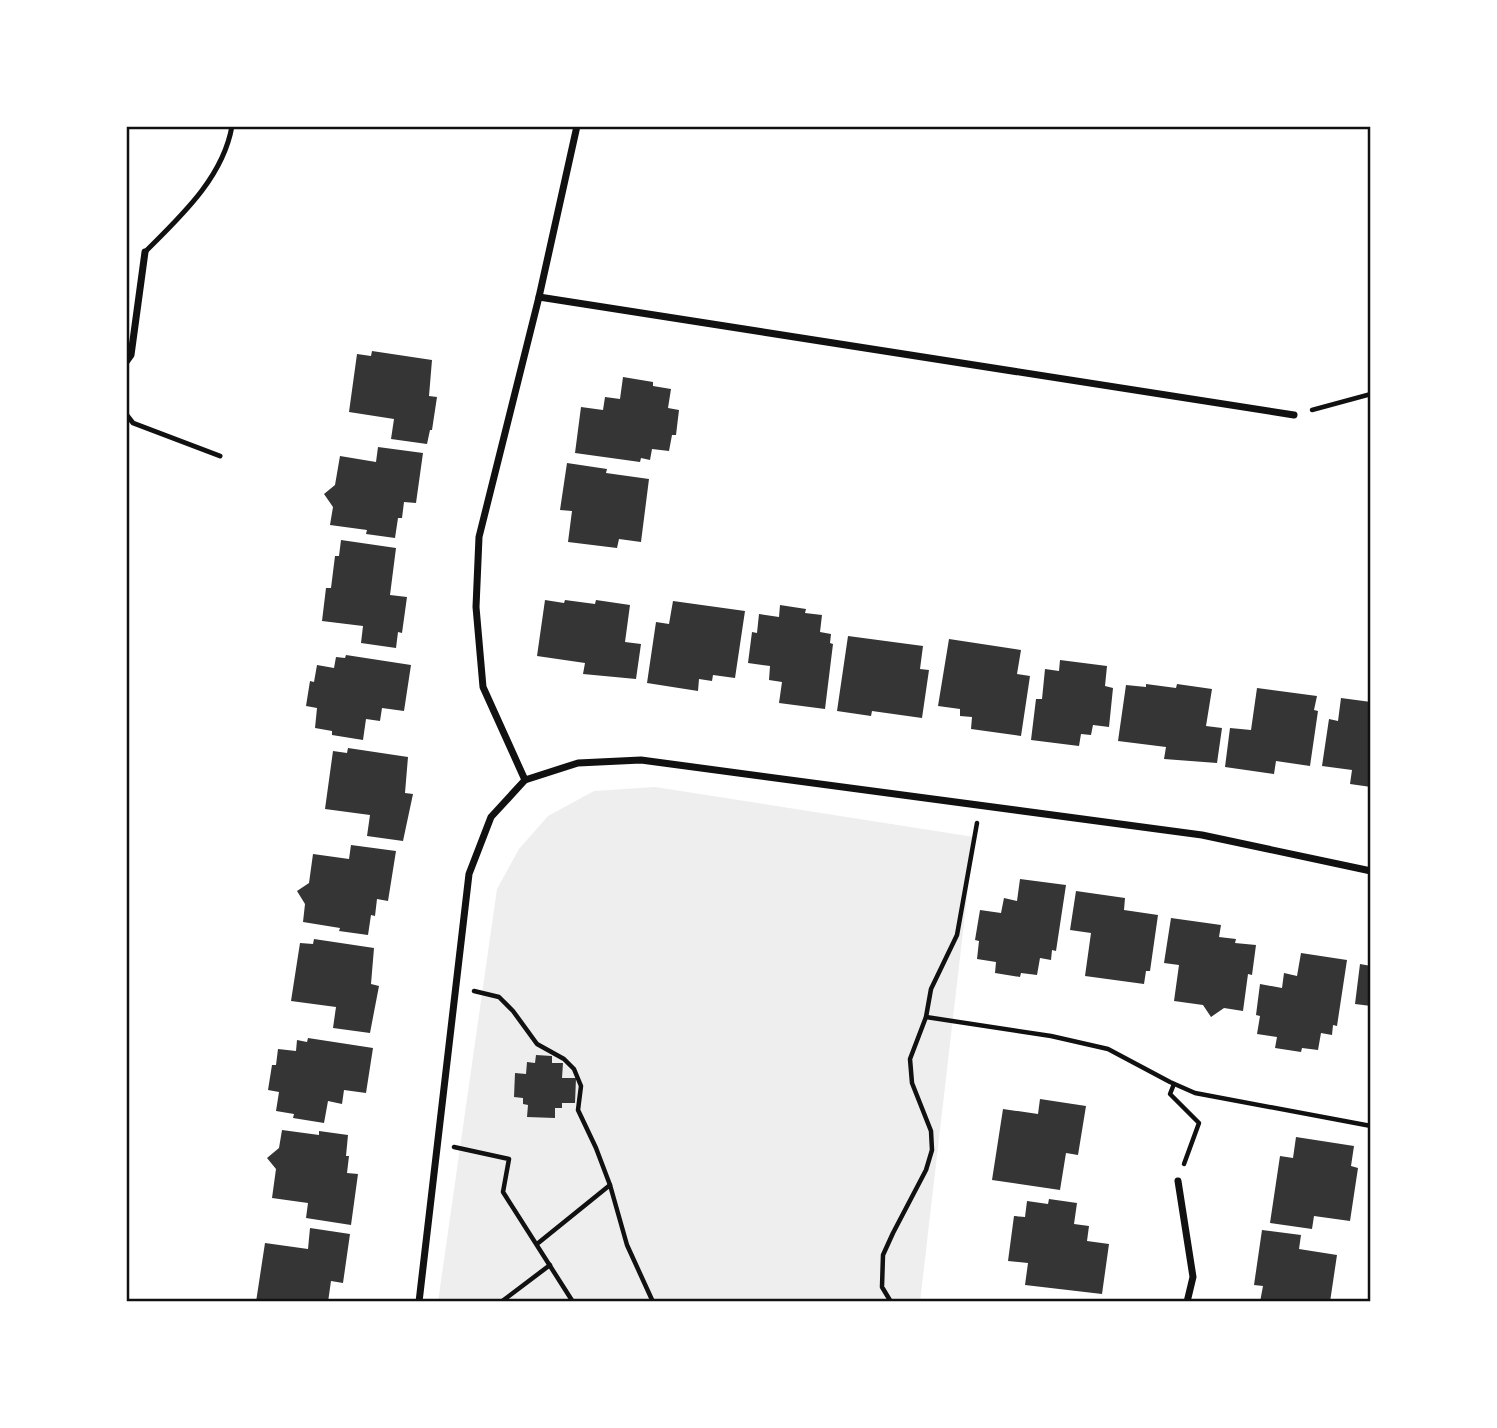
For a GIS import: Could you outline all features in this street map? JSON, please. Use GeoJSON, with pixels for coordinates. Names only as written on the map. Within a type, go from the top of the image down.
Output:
{"type":"FeatureCollection","features":[{"type":"Feature","properties":{"kind":"street"},"geometry":{"type":"LineString","coordinates":[[525,780],[483,687],[476,607],[480,537],[539,297],[577,126]]}},
{"type":"Feature","properties":{"kind":"street"},"geometry":{"type":"LineString","coordinates":[[126,362],[131,355],[145,252]]}},
{"type":"Feature","properties":{"kind":"street"},"geometry":{"type":"LineString","coordinates":[[539,297],[1294,415]]}},
{"type":"Feature","properties":{"kind":"street"},"geometry":{"type":"LineString","coordinates":[[419,1302],[469,874],[491,817],[525,780],[578,763],[640,760],[1202,835],[1371,871]]}},
{"type":"Feature","properties":{"kind":"street"},"geometry":{"type":"LineString","coordinates":[[1178,1181],[1193,1277],[1187,1302]]}},
{"type":"Feature","properties":{"kind":"lane"},"geometry":{"type":"LineString","coordinates":[[145,252],[207,184],[230,138],[232,126]]}},
{"type":"Feature","properties":{"kind":"lane"},"geometry":{"type":"LineString","coordinates":[[126,414],[133,423],[220,456]]}},
{"type":"Feature","properties":{"kind":"path"},"geometry":{"type":"LineString","coordinates":[[1294,415],[1371,394]]}},
{"type":"Feature","properties":{"kind":"path"},"geometry":{"type":"LineString","coordinates":[[891,1302],[882,1287],[883,1255],[926,1170],[932,1150],[931,1131],[912,1083],[910,1059],[926,1017],[931,989],[957,935],[980,805]]}},
{"type":"Feature","properties":{"kind":"path"},"geometry":{"type":"LineString","coordinates":[[456,986],[499,997],[537,1044],[564,1059],[574,1069],[581,1086],[578,1110],[610,1185],[627,1245],[653,1302]]}},
{"type":"Feature","properties":{"kind":"path"},"geometry":{"type":"LineString","coordinates":[[926,1017],[1051,1036],[1108,1049],[1195,1093],[1371,1126]]}},
{"type":"Feature","properties":{"kind":"path"},"geometry":{"type":"LineString","coordinates":[[1174,1084],[1170,1094],[1199,1124],[1178,1181]]}},
{"type":"Feature","properties":{"kind":"path"},"geometry":{"type":"LineString","coordinates":[[437,1143],[509,1159],[503,1192],[573,1302]]}},
{"type":"Feature","properties":{"kind":"path"},"geometry":{"type":"LineString","coordinates":[[537,1244],[610,1185]]}},
{"type":"Feature","properties":{"kind":"path"},"geometry":{"type":"LineString","coordinates":[[501,1302],[550,1265]]}},
{"type":"Feature","properties":{"kind":"shaded area"},"geometry":{"type":"Polygon","coordinates":[[[655,787],[974,837],[920,1302],[438,1302],[497,889],[519,849],[548,816],[594,791],[655,787]]]}},
{"type":"Feature","properties":{"kind":"building"},"geometry":{"type":"Polygon","coordinates":[[[372,351],[432,360],[429,396],[437,397],[427,444],[391,439],[394,419],[349,412],[357,354],[371,356],[372,351]]]}},
{"type":"Feature","properties":{"kind":"building"},"geometry":{"type":"Polygon","coordinates":[[[623,377],[653,382],[653,386],[671,389],[668,408],[679,410],[676,435],[672,435],[669,451],[652,449],[650,460],[641,458],[640,462],[575,453],[581,407],[603,410],[605,397],[620,399],[623,377]]]}},
{"type":"Feature","properties":{"kind":"building"},"geometry":{"type":"Polygon","coordinates":[[[378,447],[423,453],[416,503],[404,502],[395,538],[366,534],[367,530],[330,525],[333,507],[324,494],[335,485],[340,456],[376,462],[378,447]]]}},
{"type":"Feature","properties":{"kind":"building"},"geometry":{"type":"Polygon","coordinates":[[[567,463],[607,469],[606,473],[649,479],[641,542],[619,539],[617,548],[568,542],[572,511],[560,510],[567,463]]]}},
{"type":"Feature","properties":{"kind":"building"},"geometry":{"type":"Polygon","coordinates":[[[341,540],[396,548],[390,595],[407,597],[402,633],[398,632],[396,648],[361,643],[363,626],[322,621],[326,588],[331,588],[335,556],[339,556],[341,540]]]}},
{"type":"Feature","properties":{"kind":"building"},"geometry":{"type":"Polygon","coordinates":[[[545,600],[595,604],[596,600],[630,605],[625,642],[641,644],[636,679],[583,674],[585,663],[537,656],[545,600]]]}},
{"type":"Feature","properties":{"kind":"building"},"geometry":{"type":"Polygon","coordinates":[[[673,601],[745,611],[735,678],[713,675],[712,681],[699,679],[698,691],[647,683],[656,622],[669,624],[673,601]]]}},
{"type":"Feature","properties":{"kind":"building"},"geometry":{"type":"Polygon","coordinates":[[[780,605],[806,609],[805,613],[822,615],[820,632],[831,634],[830,643],[833,644],[825,709],[779,703],[782,682],[769,680],[770,666],[748,663],[752,632],[757,633],[759,614],[779,617],[780,605]]]}},
{"type":"Feature","properties":{"kind":"building"},"geometry":{"type":"Polygon","coordinates":[[[848,636],[923,646],[920,669],[929,670],[922,718],[872,711],[871,716],[837,711],[848,636]]]}},
{"type":"Feature","properties":{"kind":"building"},"geometry":{"type":"Polygon","coordinates":[[[949,639],[1021,650],[1017,674],[1030,676],[1021,736],[971,729],[972,717],[960,716],[960,709],[938,706],[949,639]]]}},
{"type":"Feature","properties":{"kind":"building"},"geometry":{"type":"Polygon","coordinates":[[[346,655],[411,665],[404,711],[382,708],[380,721],[366,719],[363,740],[332,735],[332,731],[315,728],[317,708],[306,706],[310,681],[314,682],[317,665],[334,668],[336,657],[345,658],[346,655]]]}},
{"type":"Feature","properties":{"kind":"building"},"geometry":{"type":"Polygon","coordinates":[[[1060,660],[1107,666],[1105,686],[1113,688],[1109,727],[1093,725],[1091,735],[1081,734],[1079,746],[1031,740],[1036,699],[1042,699],[1045,669],[1059,671],[1060,660]]]}},
{"type":"Feature","properties":{"kind":"building"},"geometry":{"type":"Polygon","coordinates":[[[1146,684],[1176,688],[1177,684],[1212,689],[1206,726],[1222,728],[1217,763],[1164,759],[1166,747],[1118,741],[1126,685],[1146,687],[1146,684]]]}},
{"type":"Feature","properties":{"kind":"building"},"geometry":{"type":"Polygon","coordinates":[[[1257,688],[1317,696],[1314,710],[1318,711],[1310,766],[1276,761],[1274,774],[1225,767],[1230,728],[1251,730],[1257,688]]]}},
{"type":"Feature","properties":{"kind":"building"},"geometry":{"type":"Polygon","coordinates":[[[1341,698],[1371,702],[1371,787],[1350,784],[1352,770],[1322,766],[1329,719],[1338,721],[1341,698]]]}},
{"type":"Feature","properties":{"kind":"building"},"geometry":{"type":"Polygon","coordinates":[[[348,748],[408,757],[405,793],[413,794],[403,841],[367,836],[370,815],[325,809],[333,751],[347,753],[348,748]]]}},
{"type":"Feature","properties":{"kind":"building"},"geometry":{"type":"Polygon","coordinates":[[[351,845],[396,851],[388,901],[377,899],[375,916],[371,915],[368,935],[303,922],[305,904],[297,891],[309,883],[313,854],[349,859],[351,845]]]}},
{"type":"Feature","properties":{"kind":"building"},"geometry":{"type":"Polygon","coordinates":[[[1020,879],[1066,885],[1056,951],[1052,950],[1051,960],[1040,958],[1037,975],[1021,973],[1020,977],[995,973],[996,962],[977,959],[979,941],[975,940],[980,910],[1001,913],[1004,898],[1017,901],[1020,879]]]}},
{"type":"Feature","properties":{"kind":"building"},"geometry":{"type":"Polygon","coordinates":[[[1076,891],[1125,898],[1124,910],[1158,915],[1150,971],[1146,971],[1144,984],[1085,976],[1091,933],[1070,930],[1076,891]]]}},
{"type":"Feature","properties":{"kind":"building"},"geometry":{"type":"Polygon","coordinates":[[[1171,918],[1221,925],[1219,937],[1236,939],[1235,943],[1256,945],[1252,975],[1248,974],[1243,1011],[1224,1008],[1211,1017],[1203,1005],[1174,1001],[1179,965],[1164,963],[1171,918]]]}},
{"type":"Feature","properties":{"kind":"building"},"geometry":{"type":"Polygon","coordinates":[[[314,939],[374,948],[371,984],[379,986],[370,1033],[333,1028],[336,1007],[291,1001],[300,943],[313,944],[314,939]]]}},
{"type":"Feature","properties":{"kind":"building"},"geometry":{"type":"Polygon","coordinates":[[[1301,953],[1347,960],[1337,1026],[1333,1025],[1332,1035],[1321,1033],[1318,1050],[1302,1048],[1301,1052],[1275,1048],[1277,1037],[1257,1034],[1260,1016],[1256,1015],[1260,984],[1282,988],[1284,973],[1297,976],[1301,953]]]}},
{"type":"Feature","properties":{"kind":"building"},"geometry":{"type":"Polygon","coordinates":[[[1360,964],[1371,966],[1371,1006],[1355,1004],[1360,964]]]}},
{"type":"Feature","properties":{"kind":"building"},"geometry":{"type":"Polygon","coordinates":[[[308,1038],[373,1048],[366,1093],[344,1090],[342,1104],[328,1101],[324,1123],[293,1118],[294,1114],[276,1111],[279,1092],[268,1090],[278,1049],[296,1051],[297,1040],[307,1042],[308,1038]]]}},
{"type":"Feature","properties":{"kind":"building"},"geometry":{"type":"Polygon","coordinates":[[[536,1055],[552,1056],[552,1063],[563,1063],[562,1078],[576,1078],[575,1103],[562,1103],[562,1108],[555,1108],[555,1118],[527,1117],[528,1105],[523,1104],[523,1098],[514,1097],[515,1073],[526,1074],[527,1062],[535,1063],[536,1055]]]}},
{"type":"Feature","properties":{"kind":"building"},"geometry":{"type":"Polygon","coordinates":[[[1040,1099],[1086,1106],[1078,1155],[1066,1153],[1060,1190],[992,1180],[1003,1109],[1038,1114],[1040,1099]]]}},
{"type":"Feature","properties":{"kind":"building"},"geometry":{"type":"Polygon","coordinates":[[[282,1130],[319,1135],[319,1131],[348,1135],[347,1173],[358,1174],[351,1225],[306,1218],[308,1203],[272,1198],[276,1169],[267,1158],[279,1148],[282,1130]]]}},
{"type":"Feature","properties":{"kind":"building"},"geometry":{"type":"Polygon","coordinates":[[[1296,1137],[1354,1146],[1351,1166],[1358,1168],[1350,1221],[1314,1216],[1312,1229],[1270,1223],[1280,1156],[1293,1158],[1296,1137]]]}},
{"type":"Feature","properties":{"kind":"building"},"geometry":{"type":"Polygon","coordinates":[[[1049,1199],[1077,1203],[1074,1224],[1089,1226],[1087,1241],[1109,1244],[1102,1294],[1025,1285],[1028,1263],[1008,1261],[1014,1216],[1025,1217],[1027,1201],[1048,1204],[1049,1199]]]}},
{"type":"Feature","properties":{"kind":"building"},"geometry":{"type":"Polygon","coordinates":[[[310,1228],[350,1234],[343,1283],[331,1281],[328,1302],[256,1302],[265,1243],[308,1249],[310,1228]]]}},
{"type":"Feature","properties":{"kind":"building"},"geometry":{"type":"Polygon","coordinates":[[[1262,1230],[1301,1235],[1299,1249],[1337,1255],[1330,1302],[1260,1302],[1263,1286],[1254,1285],[1262,1230]]]}}]}
